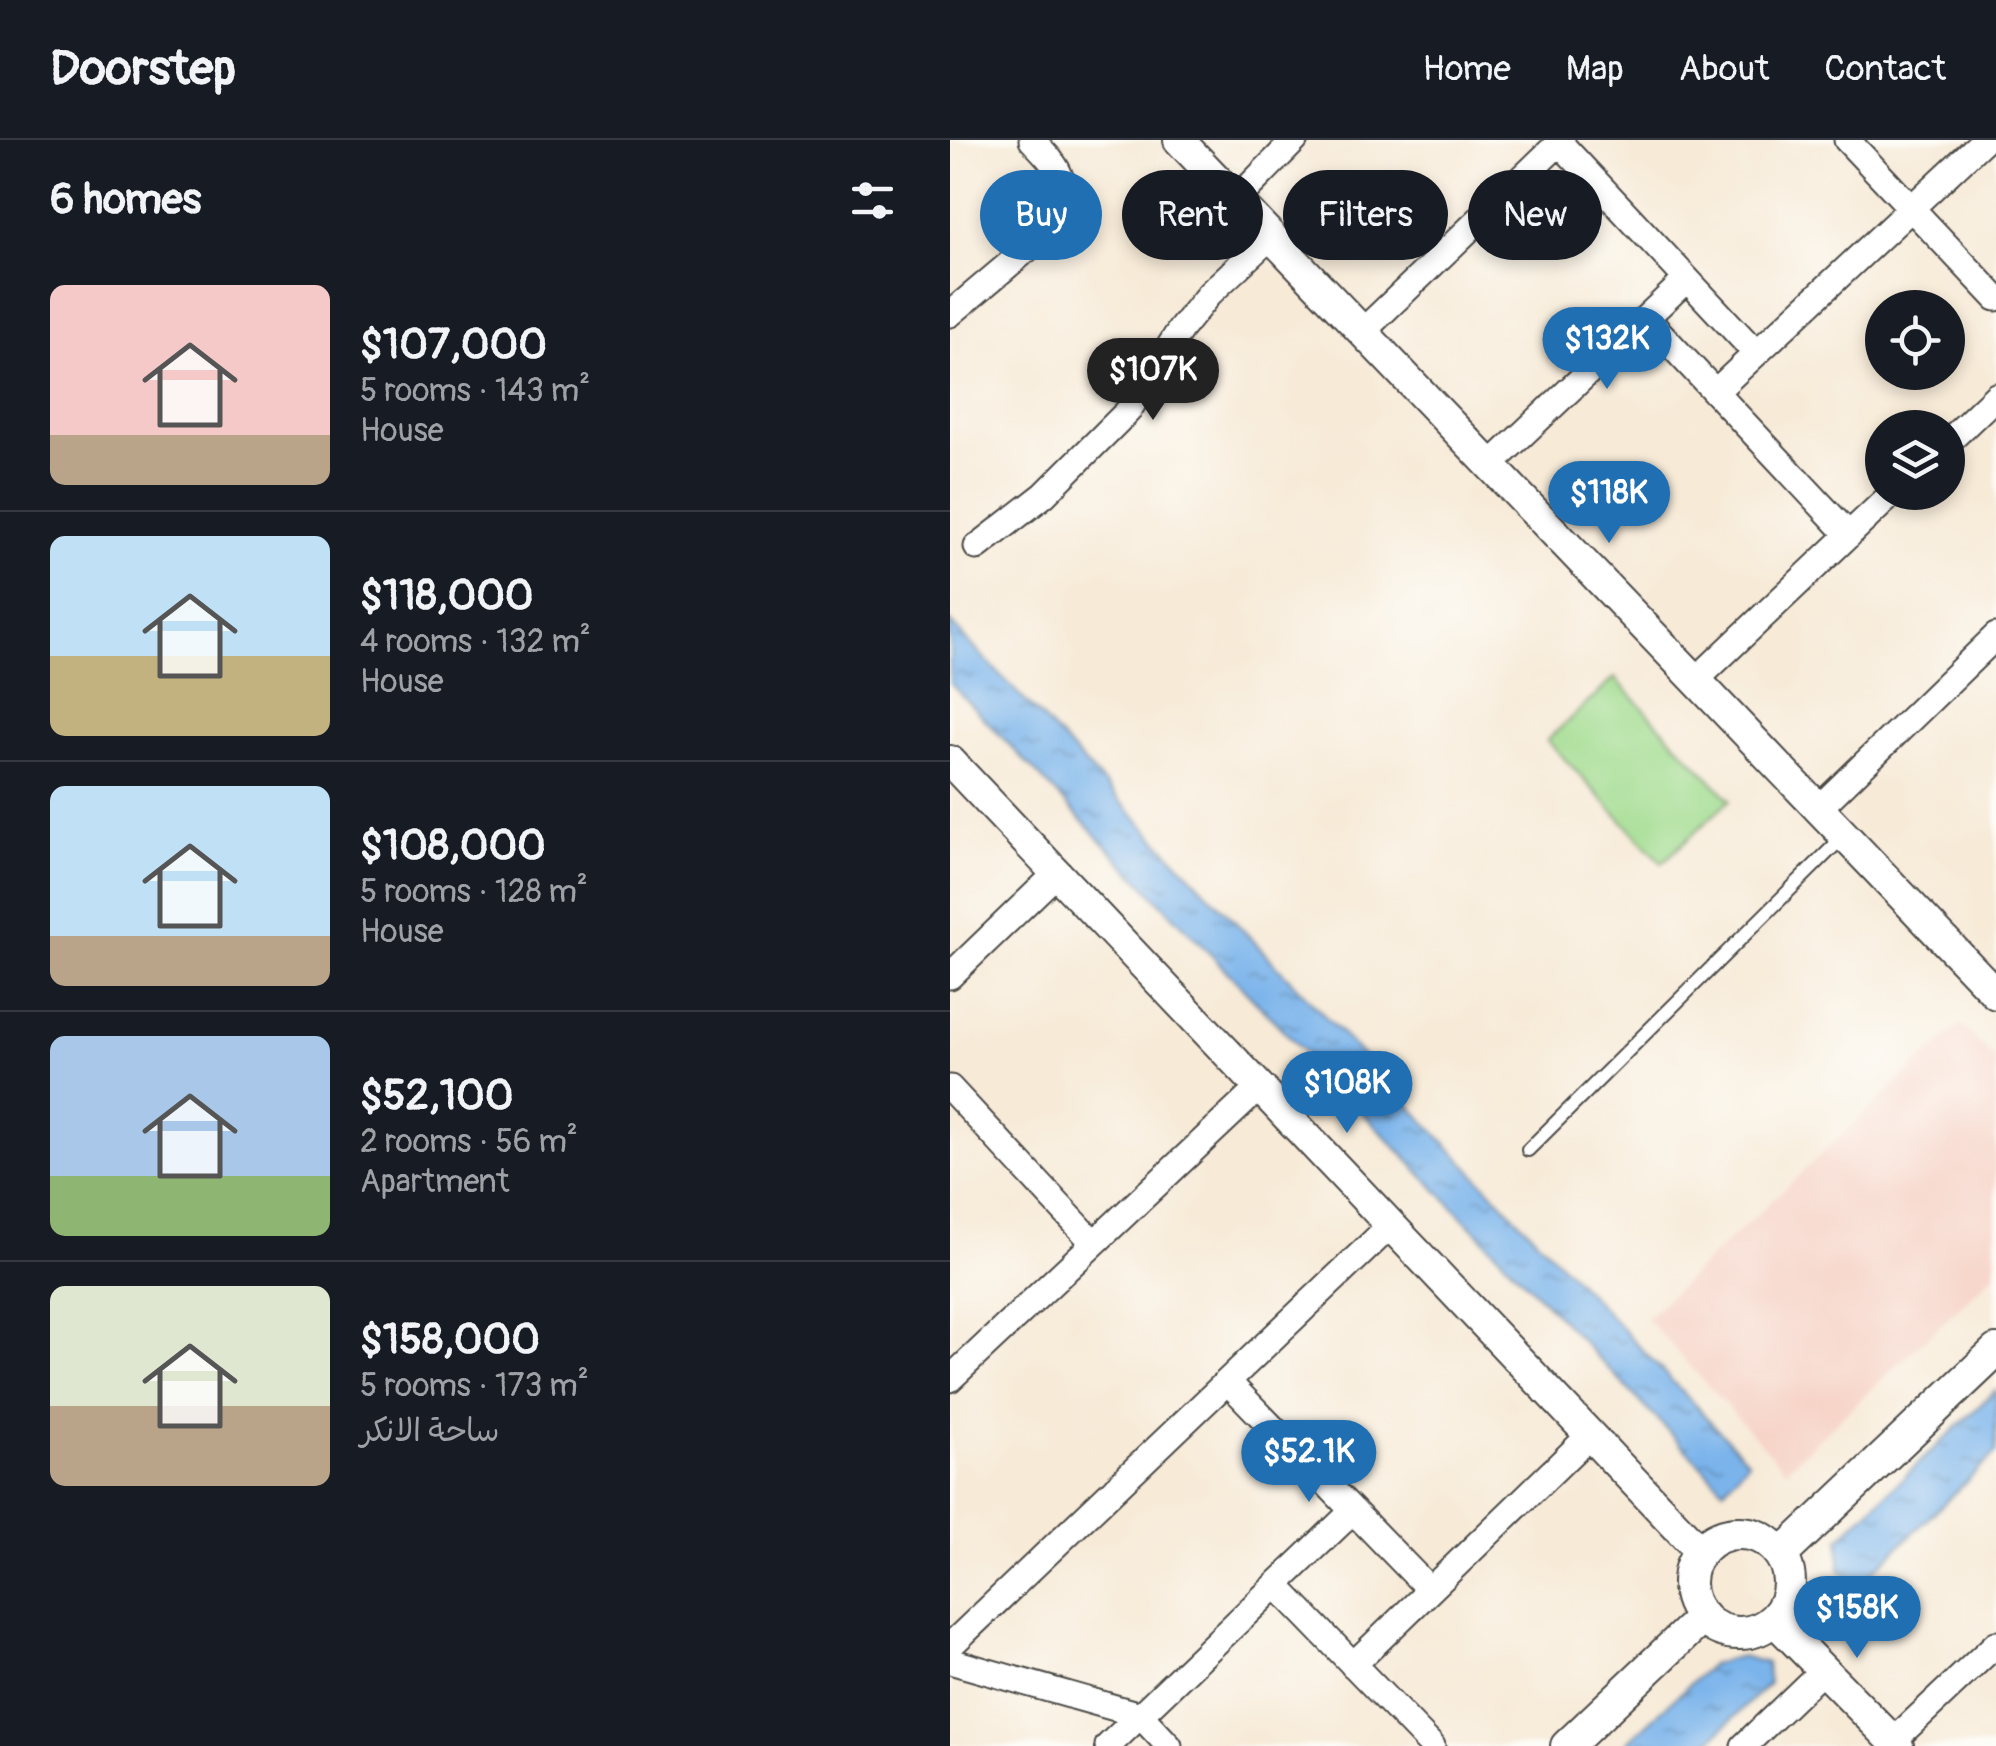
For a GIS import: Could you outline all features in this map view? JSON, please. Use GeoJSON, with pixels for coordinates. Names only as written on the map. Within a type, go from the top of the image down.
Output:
{"type":"FeatureCollection","features":[{"type":"Feature","properties":{"kind":"main road"},"geometry":{"type":"LineString","coordinates":[[1782,1555],[1996,1351]]}},
{"type":"Feature","properties":{"kind":"main road"},"geometry":{"type":"LineString","coordinates":[[1721,1536],[1755,1536],[1782,1555],[1790,1585],[1786,1600],[1773,1619],[1753,1631],[1737,1633],[1722,1630],[1703,1617],[1690,1593],[1690,1575],[1701,1552],[1721,1536]]}},
{"type":"Feature","properties":{"kind":"main road"},"geometry":{"type":"LineString","coordinates":[[1568,1746],[1703,1617]]}},
{"type":"Feature","properties":{"kind":"street"},"geometry":{"type":"LineString","coordinates":[[950,314],[1058,224],[1063,194],[1060,169],[1032,140]]}},
{"type":"Feature","properties":{"kind":"street"},"geometry":{"type":"LineString","coordinates":[[1179,140],[1208,170]]}},
{"type":"Feature","properties":{"kind":"street"},"geometry":{"type":"LineString","coordinates":[[1263,173],[1295,140]]}},
{"type":"Feature","properties":{"kind":"street"},"geometry":{"type":"LineString","coordinates":[[1846,140],[1996,298]]}},
{"type":"Feature","properties":{"kind":"street"},"geometry":{"type":"LineString","coordinates":[[1715,392],[1984,140]]}},
{"type":"Feature","properties":{"kind":"street"},"geometry":{"type":"LineString","coordinates":[[1362,332],[1559,141],[1756,354]]}},
{"type":"Feature","properties":{"kind":"street"},"geometry":{"type":"LineString","coordinates":[[1263,229],[1996,994]]}},
{"type":"Feature","properties":{"kind":"street"},"geometry":{"type":"LineString","coordinates":[[977,546],[1044,495],[1128,411],[1209,294],[1270,236]]}},
{"type":"Feature","properties":{"kind":"street"},"geometry":{"type":"LineString","coordinates":[[1490,465],[1686,279]]}},
{"type":"Feature","properties":{"kind":"street"},"geometry":{"type":"LineString","coordinates":[[1646,318],[1849,535]]}},
{"type":"Feature","properties":{"kind":"street"},"geometry":{"type":"LineString","coordinates":[[1965,426],[1996,396]]}},
{"type":"Feature","properties":{"kind":"street"},"geometry":{"type":"LineString","coordinates":[[1696,680],[1875,510]]}},
{"type":"Feature","properties":{"kind":"street"},"geometry":{"type":"LineString","coordinates":[[1817,810],[1991,652]]}},
{"type":"Feature","properties":{"kind":"street"},"geometry":{"type":"LineString","coordinates":[[950,761],[1701,1552]]}},
{"type":"Feature","properties":{"kind":"street"},"geometry":{"type":"LineString","coordinates":[[950,976],[1057,873]]}},
{"type":"Feature","properties":{"kind":"street"},"geometry":{"type":"LineString","coordinates":[[950,1379],[1260,1087]]}},
{"type":"Feature","properties":{"kind":"street"},"geometry":{"type":"LineString","coordinates":[[950,1088],[959,1117],[1094,1243]]}},
{"type":"Feature","properties":{"kind":"street"},"geometry":{"type":"LineString","coordinates":[[950,1646],[1391,1226]]}},
{"type":"Feature","properties":{"kind":"street"},"geometry":{"type":"LineString","coordinates":[[1228,1382],[1430,1590]]}},
{"type":"Feature","properties":{"kind":"street"},"geometry":{"type":"LineString","coordinates":[[1352,1664],[1590,1435]]}},
{"type":"Feature","properties":{"kind":"street"},"geometry":{"type":"LineString","coordinates":[[1108,1746],[1353,1510]]}},
{"type":"Feature","properties":{"kind":"street"},"geometry":{"type":"LineString","coordinates":[[1276,1585],[1432,1746]]}},
{"type":"Feature","properties":{"kind":"street"},"geometry":{"type":"LineString","coordinates":[[1773,1619],[1896,1743],[1996,1644]]}},
{"type":"Feature","properties":{"kind":"street"},"geometry":{"type":"LineString","coordinates":[[950,1660],[1140,1716],[1169,1746]]}},
{"type":"Feature","properties":{"kind":"street"},"geometry":{"type":"LineString","coordinates":[[1744,1746],[1824,1670]]}},
{"type":"Feature","properties":{"kind":"lane"},"geometry":{"type":"LineString","coordinates":[[1528,1150],[1843,837]]}},
{"type":"Feature","properties":{"kind":"shaded area"},"geometry":{"type":"Polygon","coordinates":[[[1961,1024],[1996,1061],[1996,1273],[1785,1470],[1646,1318],[1961,1024]]]}},
{"type":"Feature","properties":{"kind":"green space"},"geometry":{"type":"Polygon","coordinates":[[[1615,678],[1730,800],[1662,863],[1547,740],[1615,678]]]}},
{"type":"Feature","properties":{"kind":"water"},"geometry":{"type":"Polygon","coordinates":[[[950,622],[1748,1461],[1724,1489],[950,683],[950,622]]]}},
{"type":"Feature","properties":{"kind":"water"},"geometry":{"type":"Polygon","coordinates":[[[1996,1390],[1996,1453],[1857,1587],[1840,1570],[1840,1538],[1996,1390]]]}},
{"type":"Feature","properties":{"kind":"water"},"geometry":{"type":"Polygon","coordinates":[[[1741,1656],[1766,1663],[1769,1683],[1705,1746],[1623,1746],[1710,1665],[1741,1656]]]}}]}
